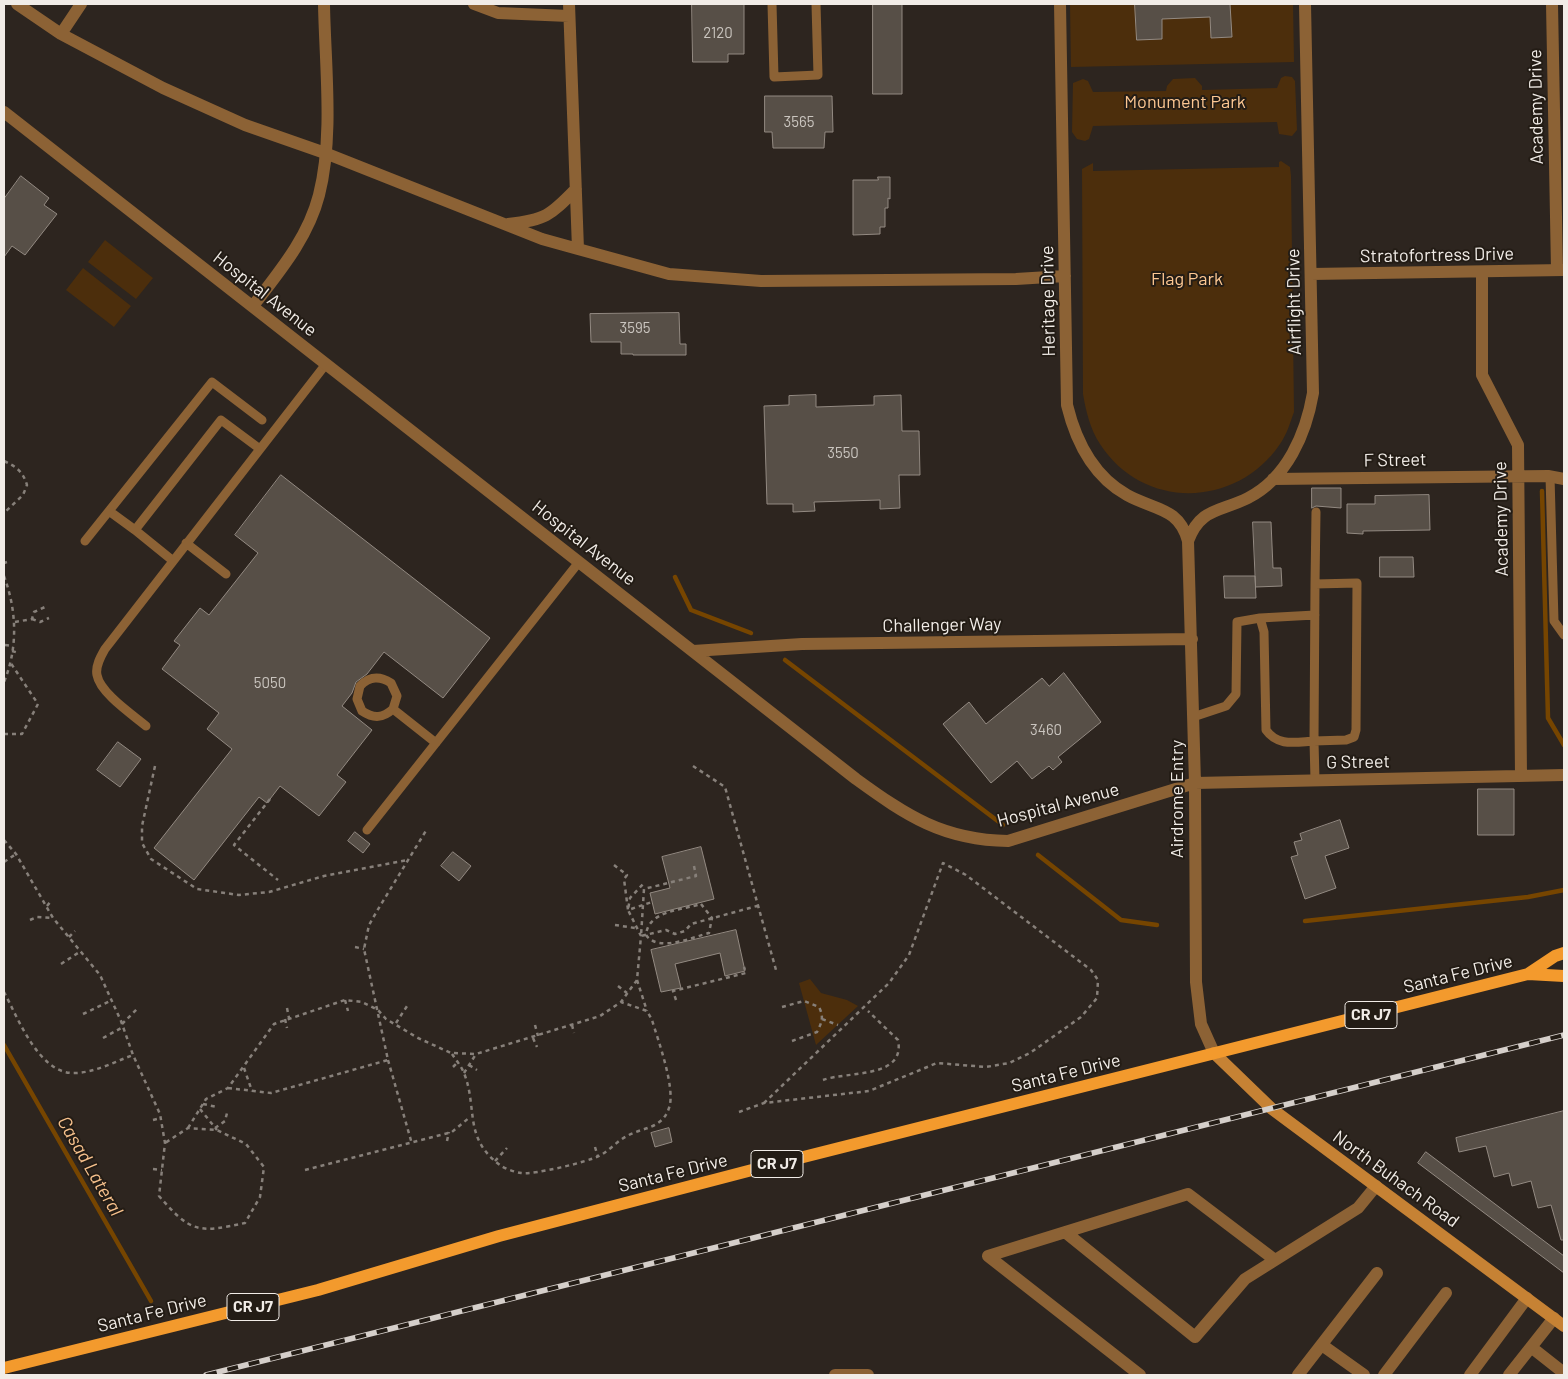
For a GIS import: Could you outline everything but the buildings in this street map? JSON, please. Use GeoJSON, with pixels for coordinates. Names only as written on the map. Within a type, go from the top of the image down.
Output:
{"type":"FeatureCollection","features":[{"type":"Feature","properties":{"kind":"main road","name":"Santa Fe Drive"},"geometry":{"type":"LineString","coordinates":[[1528,974],[1554,956],[1564,953]]}},
{"type":"Feature","properties":{"kind":"main road","name":"Santa Fe Drive"},"geometry":{"type":"LineString","coordinates":[[4,1368],[318,1290],[508,1233],[1528,974],[1564,976]]}},
{"type":"Feature","properties":{"kind":"main road","name":"North Buhach Road"},"geometry":{"type":"LineString","coordinates":[[1214,1053],[1272,1109],[1559,1322]]}},
{"type":"Feature","properties":{"kind":"street"},"geometry":{"type":"LineString","coordinates":[[18,4],[61,34],[163,88],[244,125],[325,153],[542,239],[668,274],[761,281],[1016,279],[1065,276]]}},
{"type":"Feature","properties":{"kind":"street"},"geometry":{"type":"LineString","coordinates":[[61,34],[81,4]]}},
{"type":"Feature","properties":{"kind":"street"},"geometry":{"type":"LineString","coordinates":[[253,306],[288,262],[309,221],[319,196],[325,153],[324,4]]}},
{"type":"Feature","properties":{"kind":"street"},"geometry":{"type":"LineString","coordinates":[[474,4],[498,13],[569,10],[578,249]]}},
{"type":"Feature","properties":{"kind":"street","name":"Heritage Drive"},"geometry":{"type":"LineString","coordinates":[[1060,4],[1067,405],[1075,435],[1090,460],[1108,482],[1127,495],[1174,516],[1183,526],[1188,541]]}},
{"type":"Feature","properties":{"kind":"street","name":"Airflight Drive"},"geometry":{"type":"LineString","coordinates":[[1188,541],[1195,526],[1205,515],[1249,498],[1273,479],[1288,462],[1297,446],[1310,412],[1313,393],[1305,4]]}},
{"type":"Feature","properties":{"kind":"street","name":"Academy Drive"},"geometry":{"type":"LineString","coordinates":[[1552,4],[1559,73],[1561,270]]}},
{"type":"Feature","properties":{"kind":"street","name":"Hospital Avenue"},"geometry":{"type":"LineString","coordinates":[[4,112],[897,809],[938,830],[984,840],[1008,840],[1195,783]]}},
{"type":"Feature","properties":{"kind":"street"},"geometry":{"type":"LineString","coordinates":[[506,225],[537,221],[558,207],[576,189]]}},
{"type":"Feature","properties":{"kind":"street","name":"Stratofortress Drive"},"geometry":{"type":"LineString","coordinates":[[1311,274],[1561,270]]}},
{"type":"Feature","properties":{"kind":"street","name":"Academy Drive"},"geometry":{"type":"LineString","coordinates":[[1482,272],[1482,375],[1518,445],[1521,776]]}},
{"type":"Feature","properties":{"kind":"street","name":"F Street"},"geometry":{"type":"LineString","coordinates":[[1273,479],[1518,476],[1550,476],[1564,479]]}},
{"type":"Feature","properties":{"kind":"street","name":"Airdrome Entry"},"geometry":{"type":"LineString","coordinates":[[1188,541],[1195,783],[1194,947],[1197,1006],[1201,1024],[1214,1053]]}},
{"type":"Feature","properties":{"kind":"street","name":"Challenger Way"},"geometry":{"type":"LineString","coordinates":[[693,651],[802,644],[1192,638]]}},
{"type":"Feature","properties":{"kind":"street","name":"G Street"},"geometry":{"type":"LineString","coordinates":[[1195,783],[1564,775]]}},
{"type":"Feature","properties":{"kind":"street"},"geometry":{"type":"LineString","coordinates":[[1065,1232],[1195,1336],[1245,1279],[1358,1208],[1376,1186]]}},
{"type":"Feature","properties":{"kind":"street"},"geometry":{"type":"LineString","coordinates":[[1140,1375],[988,1256],[1188,1194],[1275,1260]]}},
{"type":"Feature","properties":{"kind":"street"},"geometry":{"type":"LineString","coordinates":[[1298,1375],[1377,1274]]}},
{"type":"Feature","properties":{"kind":"street"},"geometry":{"type":"LineString","coordinates":[[1384,1375],[1446,1293]]}},
{"type":"Feature","properties":{"kind":"street"},"geometry":{"type":"LineString","coordinates":[[1470,1375],[1527,1298]]}},
{"type":"Feature","properties":{"kind":"street"},"geometry":{"type":"LineString","coordinates":[[1509,1375],[1531,1347],[1559,1322]]}},
{"type":"Feature","properties":{"kind":"street"},"geometry":{"type":"LineString","coordinates":[[1322,1344],[1364,1375]]}},
{"type":"Feature","properties":{"kind":"street"},"geometry":{"type":"LineString","coordinates":[[1531,1347],[1564,1373]]}},
{"type":"Feature","properties":{"kind":"street"},"geometry":{"type":"LineString","coordinates":[[835,1375],[868,1375]]}},
{"type":"Feature","properties":{"kind":"lane"},"geometry":{"type":"LineString","coordinates":[[772,4],[774,78],[818,75],[816,4]]}},
{"type":"Feature","properties":{"kind":"lane"},"geometry":{"type":"LineString","coordinates":[[146,726],[112,697],[100,683],[97,674],[99,662],[105,649],[172,560],[326,364]]}},
{"type":"Feature","properties":{"kind":"lane"},"geometry":{"type":"LineString","coordinates":[[85,541],[212,382],[262,420]]}},
{"type":"Feature","properties":{"kind":"lane"},"geometry":{"type":"LineString","coordinates":[[134,530],[221,420],[260,449]]}},
{"type":"Feature","properties":{"kind":"lane"},"geometry":{"type":"LineString","coordinates":[[1550,476],[1554,622],[1564,635]]}},
{"type":"Feature","properties":{"kind":"lane"},"geometry":{"type":"LineString","coordinates":[[109,511],[172,560]]}},
{"type":"Feature","properties":{"kind":"lane"},"geometry":{"type":"LineString","coordinates":[[1315,780],[1316,512]]}},
{"type":"Feature","properties":{"kind":"lane"},"geometry":{"type":"LineString","coordinates":[[186,543],[226,574]]}},
{"type":"Feature","properties":{"kind":"lane"},"geometry":{"type":"LineString","coordinates":[[367,830],[579,562]]}},
{"type":"Feature","properties":{"kind":"lane"},"geometry":{"type":"LineString","coordinates":[[1260,618],[1264,632],[1266,730],[1271,736],[1283,743],[1346,740],[1354,737],[1356,730],[1357,583],[1316,584]]}},
{"type":"Feature","properties":{"kind":"lane"},"geometry":{"type":"LineString","coordinates":[[1194,717],[1226,706],[1236,694],[1237,622],[1260,618],[1315,615]]}},
{"type":"Feature","properties":{"kind":"lane"},"geometry":{"type":"LineString","coordinates":[[372,678],[385,679],[391,683],[397,696],[393,709],[382,717],[375,717],[362,712],[357,699],[360,686],[372,678]]}},
{"type":"Feature","properties":{"kind":"lane"},"geometry":{"type":"LineString","coordinates":[[393,709],[436,743]]}},
{"type":"Feature","properties":{"kind":"path"},"geometry":{"type":"LineString","coordinates":[[4,461],[24,474],[27,486],[23,495],[4,513]]}},
{"type":"Feature","properties":{"kind":"path"},"geometry":{"type":"LineString","coordinates":[[4,576],[15,622],[13,646],[4,682]]}},
{"type":"Feature","properties":{"kind":"path"},"geometry":{"type":"LineString","coordinates":[[6,600],[10,599]]}},
{"type":"Feature","properties":{"kind":"path"},"geometry":{"type":"LineString","coordinates":[[32,618],[34,612],[45,607]]}},
{"type":"Feature","properties":{"kind":"path"},"geometry":{"type":"LineString","coordinates":[[15,622],[32,618],[40,622],[50,618]]}},
{"type":"Feature","properties":{"kind":"path"},"geometry":{"type":"LineString","coordinates":[[5,645],[13,646]]}},
{"type":"Feature","properties":{"kind":"path"},"geometry":{"type":"LineString","coordinates":[[12,651],[19,653]]}},
{"type":"Feature","properties":{"kind":"path"},"geometry":{"type":"LineString","coordinates":[[4,734],[22,734],[38,704],[10,662]]}},
{"type":"Feature","properties":{"kind":"path"},"geometry":{"type":"LineString","coordinates":[[155,766],[142,826],[142,843],[151,859],[197,889],[239,895],[269,892],[324,876],[408,860]]}},
{"type":"Feature","properties":{"kind":"path"},"geometry":{"type":"LineString","coordinates":[[693,766],[725,787],[776,970]]}},
{"type":"Feature","properties":{"kind":"path"},"geometry":{"type":"LineString","coordinates":[[270,799],[234,845],[278,880]]}},
{"type":"Feature","properties":{"kind":"path"},"geometry":{"type":"LineString","coordinates":[[412,1144],[388,1060],[364,949],[369,925],[427,829]]}},
{"type":"Feature","properties":{"kind":"path"},"geometry":{"type":"LineString","coordinates":[[4,840],[16,854],[53,918],[100,975],[112,1000],[133,1055],[161,1118],[165,1143],[158,1197],[176,1216],[193,1228],[211,1230],[245,1223],[260,1197],[264,1167],[246,1144],[216,1129],[188,1128]]}},
{"type":"Feature","properties":{"kind":"path"},"geometry":{"type":"LineString","coordinates":[[4,862],[16,854]]}},
{"type":"Feature","properties":{"kind":"path"},"geometry":{"type":"LineString","coordinates":[[739,1112],[764,1103],[869,1091],[937,1063],[986,1067],[1009,1063],[1030,1053],[1080,1017],[1097,998],[1098,980],[1091,970],[966,875],[943,863],[910,955],[889,983],[764,1103]]}},
{"type":"Feature","properties":{"kind":"path"},"geometry":{"type":"LineString","coordinates":[[614,865],[627,875],[624,879],[628,910],[635,928],[641,936]]}},
{"type":"Feature","properties":{"kind":"path"},"geometry":{"type":"LineString","coordinates":[[451,1053],[464,1073],[470,1101],[470,1117],[477,1137],[487,1154],[502,1167],[522,1174],[559,1168],[598,1157],[627,1136],[658,1125],[669,1108],[670,1090],[652,1020],[647,1011],[637,980],[644,889],[696,876],[694,866]]}},
{"type":"Feature","properties":{"kind":"path"},"geometry":{"type":"LineString","coordinates":[[628,910],[630,898],[644,884]]}},
{"type":"Feature","properties":{"kind":"path"},"geometry":{"type":"LineString","coordinates":[[47,906],[51,901]]}},
{"type":"Feature","properties":{"kind":"path"},"geometry":{"type":"LineString","coordinates":[[628,910],[652,902]]}},
{"type":"Feature","properties":{"kind":"path"},"geometry":{"type":"LineString","coordinates":[[701,904],[712,918],[709,933],[664,944],[654,942],[646,935],[647,926],[654,917],[701,904]]}},
{"type":"Feature","properties":{"kind":"path"},"geometry":{"type":"LineString","coordinates":[[641,936],[666,930],[675,934],[685,931],[691,924],[757,906]]}},
{"type":"Feature","properties":{"kind":"path"},"geometry":{"type":"LineString","coordinates":[[30,920],[38,917],[53,918]]}},
{"type":"Feature","properties":{"kind":"path"},"geometry":{"type":"LineString","coordinates":[[615,925],[635,928]]}},
{"type":"Feature","properties":{"kind":"path"},"geometry":{"type":"LineString","coordinates":[[69,937],[76,931]]}},
{"type":"Feature","properties":{"kind":"path"},"geometry":{"type":"LineString","coordinates":[[354,947],[364,949]]}},
{"type":"Feature","properties":{"kind":"path"},"geometry":{"type":"LineString","coordinates":[[61,964],[80,951]]}},
{"type":"Feature","properties":{"kind":"path"},"geometry":{"type":"LineString","coordinates":[[676,1000],[673,991],[746,973],[744,966]]}},
{"type":"Feature","properties":{"kind":"path"},"geometry":{"type":"LineString","coordinates":[[165,1143],[188,1128],[206,1099],[228,1088],[244,1068],[249,1056],[274,1024],[289,1018],[345,1000],[362,1002],[378,1010],[418,1038],[451,1053],[476,1054],[600,1016],[621,1002],[637,980]]}},
{"type":"Feature","properties":{"kind":"path"},"geometry":{"type":"LineString","coordinates":[[618,986],[628,993]]}},
{"type":"Feature","properties":{"kind":"path"},"geometry":{"type":"LineString","coordinates":[[4,992],[34,1048],[51,1067],[72,1074],[90,1071],[133,1055]]}},
{"type":"Feature","properties":{"kind":"path"},"geometry":{"type":"LineString","coordinates":[[83,1014],[112,1000]]}},
{"type":"Feature","properties":{"kind":"path"},"geometry":{"type":"LineString","coordinates":[[345,1000],[348,1011]]}},
{"type":"Feature","properties":{"kind":"path"},"geometry":{"type":"LineString","coordinates":[[621,1002],[647,1011]]}},
{"type":"Feature","properties":{"kind":"path"},"geometry":{"type":"LineString","coordinates":[[782,1007],[804,1002],[811,1003],[818,1007],[822,1018],[817,1032],[792,1041]]}},
{"type":"Feature","properties":{"kind":"path"},"geometry":{"type":"LineString","coordinates":[[396,1023],[409,1003]]}},
{"type":"Feature","properties":{"kind":"path"},"geometry":{"type":"LineString","coordinates":[[287,1008],[289,1018]]}},
{"type":"Feature","properties":{"kind":"path"},"geometry":{"type":"LineString","coordinates":[[103,1038],[123,1026],[136,1009]]}},
{"type":"Feature","properties":{"kind":"path"},"geometry":{"type":"LineString","coordinates":[[823,1080],[879,1069],[894,1063],[899,1056],[898,1040],[868,1011]]}},
{"type":"Feature","properties":{"kind":"path"},"geometry":{"type":"LineString","coordinates":[[822,1018],[838,1025]]}},
{"type":"Feature","properties":{"kind":"path"},"geometry":{"type":"LineString","coordinates":[[285,1020],[287,1028]]}},
{"type":"Feature","properties":{"kind":"path"},"geometry":{"type":"LineString","coordinates":[[535,1025],[538,1036]]}},
{"type":"Feature","properties":{"kind":"path"},"geometry":{"type":"LineString","coordinates":[[572,1025],[574,1032]]}},
{"type":"Feature","properties":{"kind":"path"},"geometry":{"type":"LineString","coordinates":[[533,1038],[537,1046]]}},
{"type":"Feature","properties":{"kind":"path"},"geometry":{"type":"LineString","coordinates":[[464,1073],[476,1054]]}},
{"type":"Feature","properties":{"kind":"path"},"geometry":{"type":"LineString","coordinates":[[228,1088],[271,1092],[388,1060]]}},
{"type":"Feature","properties":{"kind":"path"},"geometry":{"type":"LineString","coordinates":[[454,1067],[457,1062]]}},
{"type":"Feature","properties":{"kind":"path"},"geometry":{"type":"LineString","coordinates":[[469,1065],[477,1070]]}},
{"type":"Feature","properties":{"kind":"path"},"geometry":{"type":"LineString","coordinates":[[244,1068],[252,1091]]}},
{"type":"Feature","properties":{"kind":"path"},"geometry":{"type":"LineString","coordinates":[[203,1104],[217,1107]]}},
{"type":"Feature","properties":{"kind":"path"},"geometry":{"type":"LineString","coordinates":[[200,1109],[216,1129]]}},
{"type":"Feature","properties":{"kind":"path"},"geometry":{"type":"LineString","coordinates":[[216,1129],[225,1121],[228,1113]]}},
{"type":"Feature","properties":{"kind":"path"},"geometry":{"type":"LineString","coordinates":[[304,1170],[412,1144],[452,1132],[470,1117]]}},
{"type":"Feature","properties":{"kind":"path"},"geometry":{"type":"LineString","coordinates":[[154,1120],[161,1118]]}},
{"type":"Feature","properties":{"kind":"path"},"geometry":{"type":"LineString","coordinates":[[447,1141],[449,1132]]}},
{"type":"Feature","properties":{"kind":"path"},"geometry":{"type":"LineString","coordinates":[[595,1147],[598,1157]]}},
{"type":"Feature","properties":{"kind":"path"},"geometry":{"type":"LineString","coordinates":[[495,1161],[507,1148]]}},
{"type":"Feature","properties":{"kind":"path"},"geometry":{"type":"LineString","coordinates":[[154,1169],[162,1170]]}},
{"type":"Feature","properties":{"kind":"green space"},"geometry":{"type":"Polygon","coordinates":[[[1070,4],[1293,4],[1294,62],[1071,67],[1070,4]]]}},
{"type":"Feature","properties":{"kind":"green space","name":"Monument Park"},"geometry":{"type":"Polygon","coordinates":[[[1285,76],[1292,77],[1295,81],[1297,130],[1292,136],[1279,134],[1277,122],[1093,126],[1089,139],[1085,141],[1077,139],[1072,132],[1073,83],[1083,79],[1088,81],[1093,92],[1166,91],[1167,86],[1173,79],[1195,78],[1202,86],[1202,90],[1277,88],[1281,78],[1285,76]]]}},
{"type":"Feature","properties":{"kind":"green space","name":"Flag Park"},"geometry":{"type":"Polygon","coordinates":[[[1281,161],[1290,167],[1291,176],[1294,412],[1286,432],[1280,444],[1262,465],[1240,480],[1215,490],[1190,493],[1165,490],[1140,481],[1118,466],[1100,444],[1091,426],[1084,400],[1082,169],[1093,163],[1093,171],[1279,167],[1279,162],[1281,161]]]}},
{"type":"Feature","properties":{"kind":"green space"},"geometry":{"type":"Polygon","coordinates":[[[105,240],[153,278],[136,299],[88,262],[105,240]]]}},
{"type":"Feature","properties":{"kind":"green space"},"geometry":{"type":"Polygon","coordinates":[[[83,268],[131,306],[114,327],[66,290],[83,268]]]}},
{"type":"Feature","properties":{"kind":"green space"},"geometry":{"type":"Polygon","coordinates":[[[810,979],[821,993],[847,1000],[858,1006],[816,1045],[799,983],[810,979]]]}},
{"type":"Feature","properties":{"kind":"waterway"},"geometry":{"type":"LineString","coordinates":[[1542,491],[1548,718],[1564,745]]}},
{"type":"Feature","properties":{"kind":"waterway"},"geometry":{"type":"LineString","coordinates":[[675,577],[691,610],[751,633]]}},
{"type":"Feature","properties":{"kind":"waterway"},"geometry":{"type":"LineString","coordinates":[[785,660],[1003,825]]}},
{"type":"Feature","properties":{"kind":"waterway"},"geometry":{"type":"LineString","coordinates":[[1038,855],[1121,920],[1157,925]]}},
{"type":"Feature","properties":{"kind":"waterway"},"geometry":{"type":"LineString","coordinates":[[1305,921],[1528,897],[1564,890]]}},
{"type":"Feature","properties":{"kind":"waterway","name":"Casad Lateral"},"geometry":{"type":"LineString","coordinates":[[4,1045],[151,1301]]}},
{"type":"Feature","properties":{"kind":"railway"},"geometry":{"type":"LineString","coordinates":[[206,1375],[1564,1035]]}}]}
